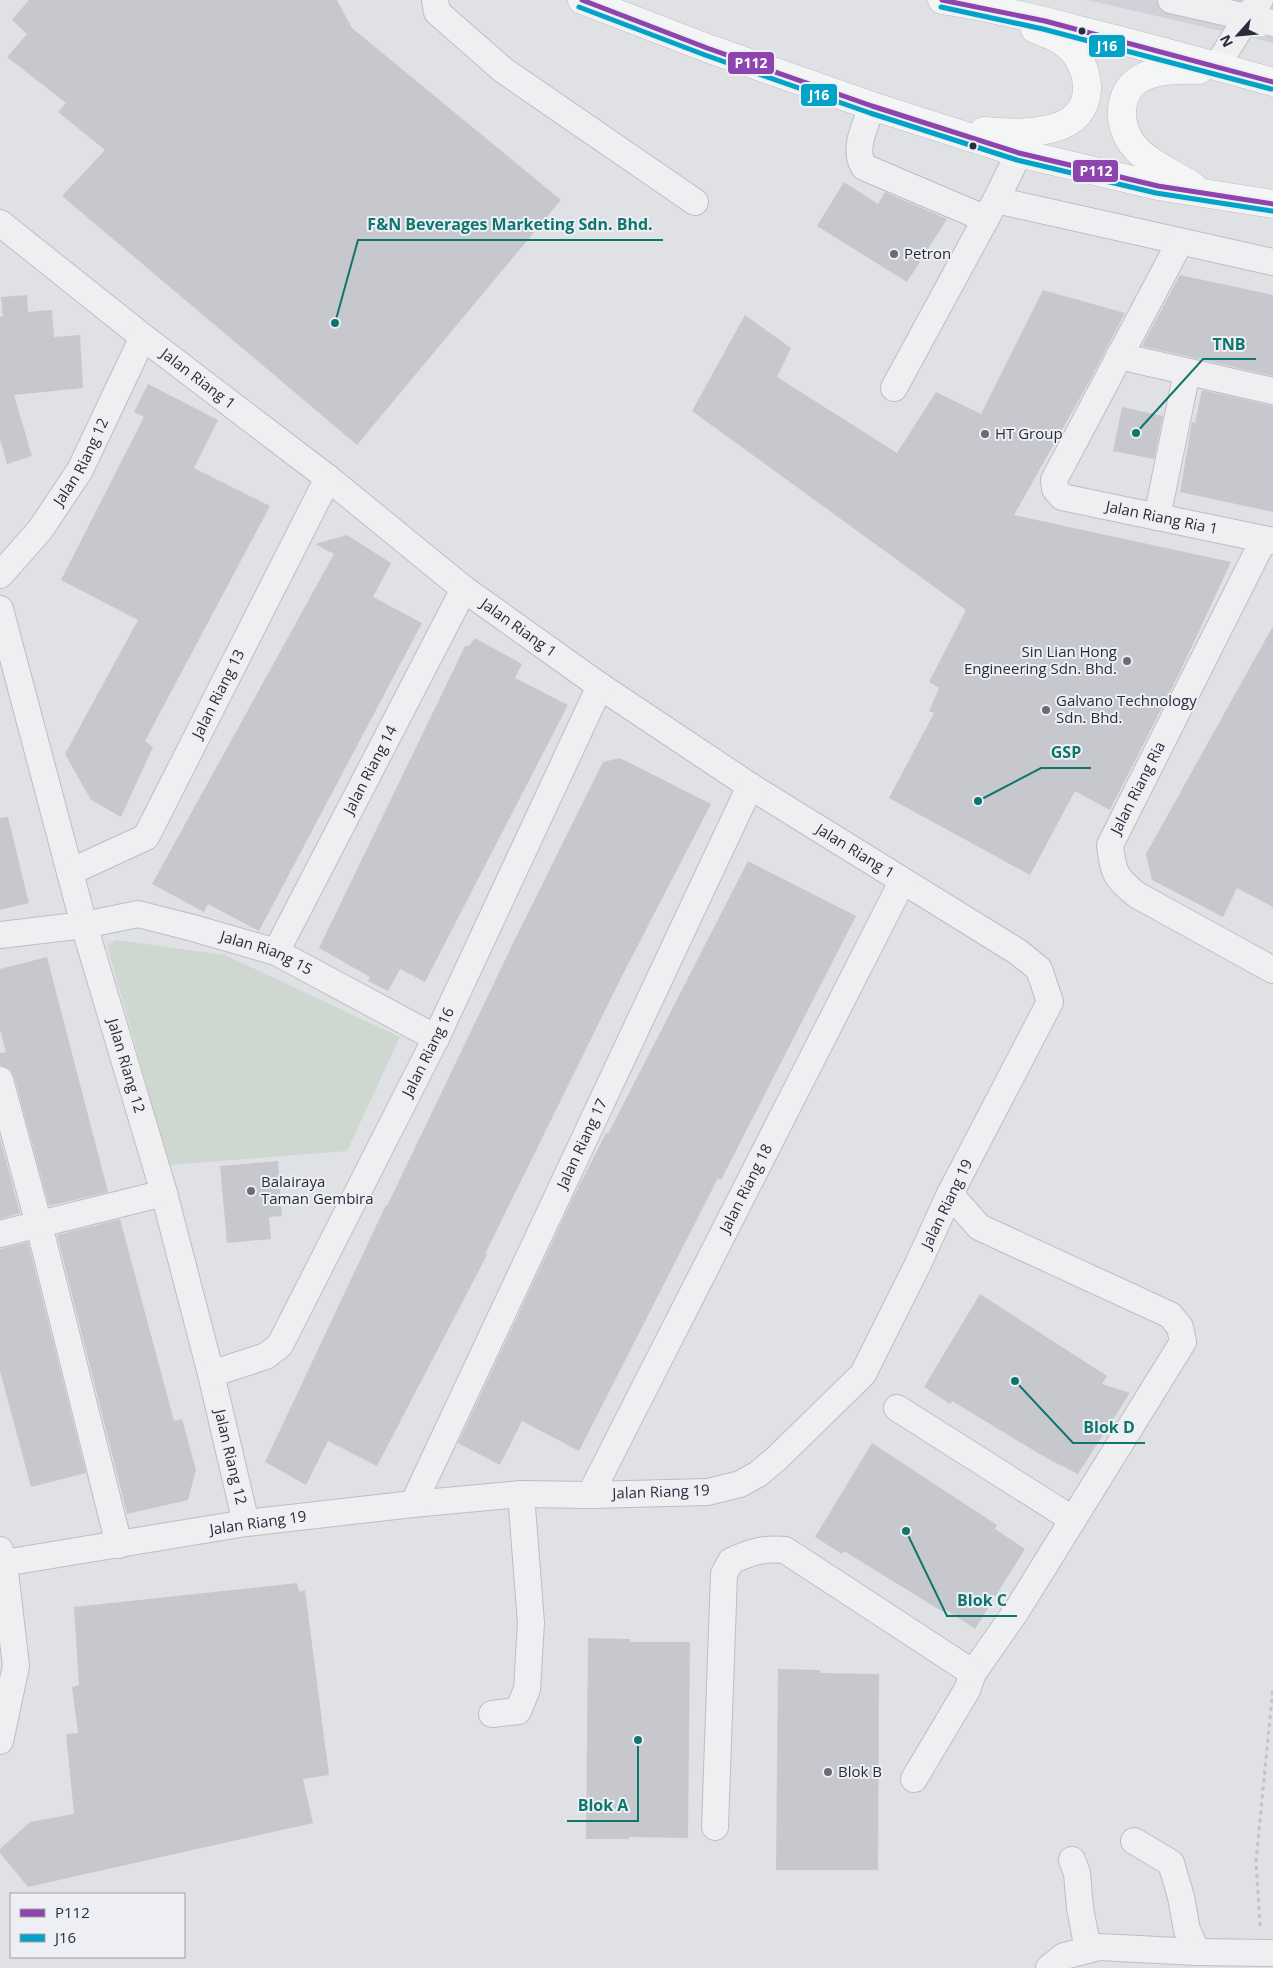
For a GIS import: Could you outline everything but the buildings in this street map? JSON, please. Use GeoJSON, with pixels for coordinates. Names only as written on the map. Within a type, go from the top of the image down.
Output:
{"type":"FeatureCollection","features":[{"type":"Feature","properties":{"kind":"main road"},"geometry":{"type":"LineString","coordinates":[[582,0],[698,44],[872,106],[1019,153],[1158,186],[1273,204]]}},
{"type":"Feature","properties":{"kind":"main road"},"geometry":{"type":"LineString","coordinates":[[942,0],[984,6],[1273,82]]}},
{"type":"Feature","properties":{"kind":"main road"},"geometry":{"type":"LineString","coordinates":[[942,128],[1019,134],[1046,130],[1062,125],[1075,117],[1084,107],[1087,94],[1087,76],[1079,59],[1063,42],[984,6]]}},
{"type":"Feature","properties":{"kind":"main road"},"geometry":{"type":"LineString","coordinates":[[1203,192],[1149,159],[1133,145],[1125,130],[1121,116],[1123,99],[1130,87],[1153,73],[1173,69],[1225,68]]}},
{"type":"Feature","properties":{"kind":"street"},"geometry":{"type":"LineString","coordinates":[[435,0],[437,12],[503,70],[695,202]]}},
{"type":"Feature","properties":{"kind":"street"},"geometry":{"type":"LineString","coordinates":[[1171,0],[1253,8],[1273,23]]}},
{"type":"Feature","properties":{"kind":"street"},"geometry":{"type":"LineString","coordinates":[[1225,68],[1253,8]]}},
{"type":"Feature","properties":{"kind":"street"},"geometry":{"type":"LineString","coordinates":[[872,106],[858,151],[860,162],[873,173],[910,186],[991,209],[1180,242],[1273,262]]}},
{"type":"Feature","properties":{"kind":"street"},"geometry":{"type":"LineString","coordinates":[[894,388],[991,209],[1019,153]]}},
{"type":"Feature","properties":{"kind":"street","name":"Jalan Riang 1"},"geometry":{"type":"LineString","coordinates":[[0,222],[143,337],[328,478],[464,589],[600,686],[750,786],[902,882],[1018,952],[1040,969],[1050,1002]]}},
{"type":"Feature","properties":{"kind":"street"},"geometry":{"type":"LineString","coordinates":[[1180,242],[1119,356],[1273,391]]}},
{"type":"Feature","properties":{"kind":"street","name":"Jalan Riang 12"},"geometry":{"type":"LineString","coordinates":[[0,576],[40,530],[80,470],[143,337]]}},
{"type":"Feature","properties":{"kind":"street","name":"Jalan Riang Ria 1"},"geometry":{"type":"LineString","coordinates":[[1119,356],[1054,480],[1055,489],[1062,496],[1268,540]]}},
{"type":"Feature","properties":{"kind":"street"},"geometry":{"type":"LineString","coordinates":[[1157,517],[1186,372]]}},
{"type":"Feature","properties":{"kind":"street","name":"Jalan Riang 13"},"geometry":{"type":"LineString","coordinates":[[70,872],[146,837],[328,478]]}},
{"type":"Feature","properties":{"kind":"street","name":"Jalan Riang Ria"},"geometry":{"type":"LineString","coordinates":[[1268,540],[1110,845],[1113,869],[1123,884],[1137,895],[1273,970]]}},
{"type":"Feature","properties":{"kind":"street","name":"Jalan Riang 14"},"geometry":{"type":"LineString","coordinates":[[276,952],[464,589]]}},
{"type":"Feature","properties":{"kind":"street","name":"Jalan Riang 12"},"geometry":{"type":"LineString","coordinates":[[0,609],[84,925],[164,1194],[211,1374],[246,1523]]}},
{"type":"Feature","properties":{"kind":"street","name":"Jalan Riang 16"},"geometry":{"type":"LineString","coordinates":[[211,1374],[266,1356],[280,1345],[436,1038],[600,686]]}},
{"type":"Feature","properties":{"kind":"street","name":"Jalan Riang 17"},"geometry":{"type":"LineString","coordinates":[[413,1504],[750,786]]}},
{"type":"Feature","properties":{"kind":"street","name":"Jalan Riang 18"},"geometry":{"type":"LineString","coordinates":[[590,1495],[902,882]]}},
{"type":"Feature","properties":{"kind":"street","name":"Jalan Riang 15"},"geometry":{"type":"LineString","coordinates":[[0,935],[84,925],[138,914],[276,952],[436,1038]]}},
{"type":"Feature","properties":{"kind":"street","name":"Jalan Riang 19"},"geometry":{"type":"LineString","coordinates":[[2,1556],[119,1545],[246,1523],[413,1504],[521,1494],[590,1495],[708,1492],[740,1484],[758,1474],[809,1428],[863,1374],[917,1266],[950,1194],[1050,1002]]}},
{"type":"Feature","properties":{"kind":"street"},"geometry":{"type":"LineString","coordinates":[[0,1080],[39,1225],[119,1545]]}},
{"type":"Feature","properties":{"kind":"street"},"geometry":{"type":"LineString","coordinates":[[0,1234],[164,1194]]}},
{"type":"Feature","properties":{"kind":"street"},"geometry":{"type":"LineString","coordinates":[[914,1779],[967,1690],[973,1673],[1017,1610],[1183,1342],[1180,1327],[1170,1315],[979,1227],[950,1194]]}},
{"type":"Feature","properties":{"kind":"street"},"geometry":{"type":"LineString","coordinates":[[917,1266],[938,1237],[979,1227]]}},
{"type":"Feature","properties":{"kind":"street"},"geometry":{"type":"LineString","coordinates":[[897,1408],[1072,1519]]}},
{"type":"Feature","properties":{"kind":"street"},"geometry":{"type":"LineString","coordinates":[[492,1714],[518,1711],[527,1688],[531,1623],[521,1494]]}},
{"type":"Feature","properties":{"kind":"street"},"geometry":{"type":"LineString","coordinates":[[715,1827],[724,1574],[731,1561],[767,1548],[785,1550],[973,1673]]}},
{"type":"Feature","properties":{"kind":"street"},"geometry":{"type":"LineString","coordinates":[[0,1741],[16,1666],[2,1556]]}},
{"type":"Feature","properties":{"kind":"street"},"geometry":{"type":"LineString","coordinates":[[1134,1841],[1171,1863],[1181,1897],[1187,1930],[1197,1952]]}},
{"type":"Feature","properties":{"kind":"street"},"geometry":{"type":"LineString","coordinates":[[1072,1860],[1077,1873],[1080,1908],[1088,1950]]}},
{"type":"Feature","properties":{"kind":"street"},"geometry":{"type":"LineString","coordinates":[[1050,1968],[1064,1956],[1099,1947],[1197,1952],[1267,1952]]}},
{"type":"Feature","properties":{"kind":"path"},"geometry":{"type":"LineString","coordinates":[[1267,1952],[1256,1862],[1273,1687]]}},
{"type":"Feature","properties":{"kind":"shaded area"},"geometry":{"type":"Polygon","coordinates":[[[1087,0],[1273,0],[1273,43],[1265,41],[1087,0]]]}},
{"type":"Feature","properties":{"kind":"shaded area"},"geometry":{"type":"Polygon","coordinates":[[[116,940],[225,955],[400,1037],[347,1151],[169,1165],[107,945],[116,940]]]}},
{"type":"Feature","properties":{"kind":"transit line","name":"P112"},"geometry":{"type":"LineString","coordinates":[[582,0],[707,48],[872,106],[1019,153],[1158,186],[1273,204]]}},
{"type":"Feature","properties":{"kind":"transit line","name":"P112"},"geometry":{"type":"LineString","coordinates":[[942,0],[1045,21],[1273,82]]}},
{"type":"Feature","properties":{"kind":"transit line","name":"J16"},"geometry":{"type":"LineString","coordinates":[[579,7],[705,55],[870,113],[1017,160],[1156,193],[1272,211]]}},
{"type":"Feature","properties":{"kind":"transit line","name":"J16"},"geometry":{"type":"LineString","coordinates":[[941,7],[1043,29],[1271,89]]}},
{"type":"Feature","properties":{"kind":"place","name":"Petron"},"geometry":{"type":"Point","coordinates":[894,254]}},
{"type":"Feature","properties":{"kind":"place","name":"F&N Beverages Marketing Sdn. Bhd."},"geometry":{"type":"Point","coordinates":[335,323]}},
{"type":"Feature","properties":{"kind":"place","name":"TNB"},"geometry":{"type":"Point","coordinates":[1136,433]}},
{"type":"Feature","properties":{"kind":"place","name":"HT Group"},"geometry":{"type":"Point","coordinates":[985,434]}},
{"type":"Feature","properties":{"kind":"place","name":"Sin Lian Hong Engineering Sdn. Bhd."},"geometry":{"type":"Point","coordinates":[1127,661]}},
{"type":"Feature","properties":{"kind":"place","name":"Galvano Technology Sdn. Bhd."},"geometry":{"type":"Point","coordinates":[1046,710]}},
{"type":"Feature","properties":{"kind":"place","name":"GSP"},"geometry":{"type":"Point","coordinates":[978,801]}},
{"type":"Feature","properties":{"kind":"place","name":"Balairaya Taman Gembira"},"geometry":{"type":"Point","coordinates":[251,1191]}},
{"type":"Feature","properties":{"kind":"place","name":"Blok D"},"geometry":{"type":"Point","coordinates":[1015,1381]}},
{"type":"Feature","properties":{"kind":"place","name":"Blok C"},"geometry":{"type":"Point","coordinates":[906,1531]}},
{"type":"Feature","properties":{"kind":"place","name":"Blok A"},"geometry":{"type":"Point","coordinates":[638,1740]}},
{"type":"Feature","properties":{"kind":"place","name":"Blok B"},"geometry":{"type":"Point","coordinates":[828,1772]}}]}
